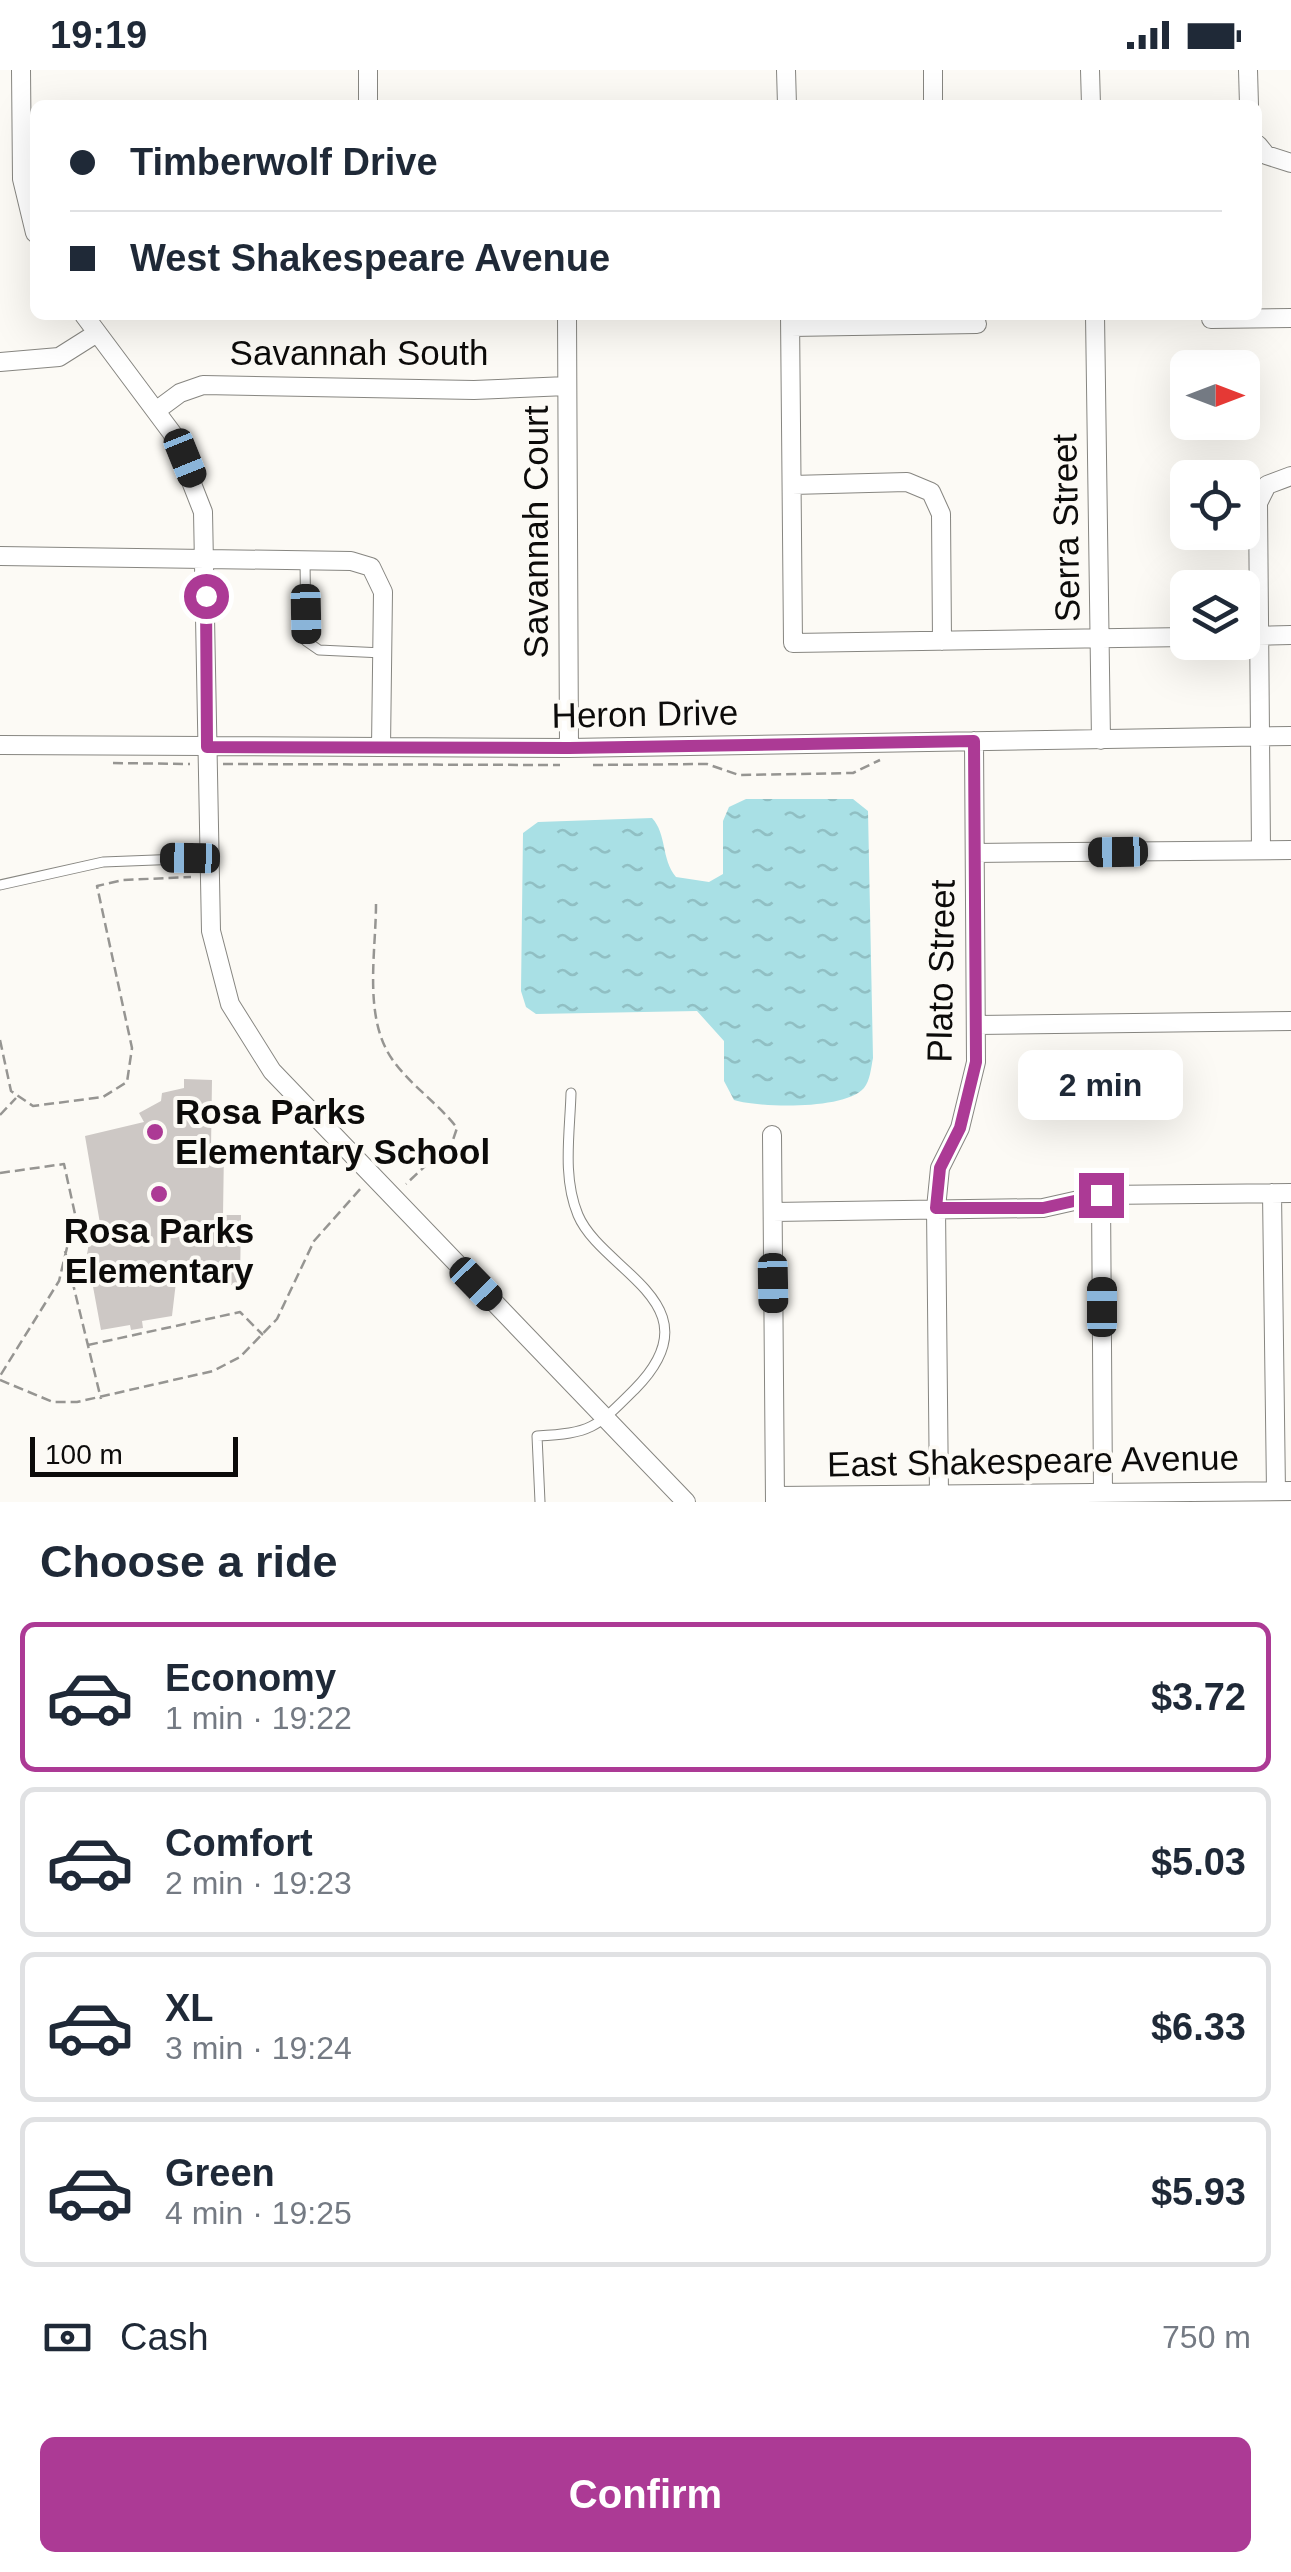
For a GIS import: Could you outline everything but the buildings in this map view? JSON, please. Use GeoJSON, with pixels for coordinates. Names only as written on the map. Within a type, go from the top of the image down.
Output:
{"type":"FeatureCollection","features":[{"type":"Feature","properties":{"kind":"street"},"geometry":{"type":"LineString","coordinates":[[21,70],[21,156],[30,203]]}},
{"type":"Feature","properties":{"kind":"street"},"geometry":{"type":"LineString","coordinates":[[368,70],[368,100]]}},
{"type":"Feature","properties":{"kind":"street"},"geometry":{"type":"LineString","coordinates":[[786,70],[787,100]]}},
{"type":"Feature","properties":{"kind":"street"},"geometry":{"type":"LineString","coordinates":[[933,70],[933,100]]}},
{"type":"Feature","properties":{"kind":"street"},"geometry":{"type":"LineString","coordinates":[[1090,70],[1091,100]]}},
{"type":"Feature","properties":{"kind":"street"},"geometry":{"type":"LineString","coordinates":[[1248,70],[1249,100]]}},
{"type":"Feature","properties":{"kind":"street"},"geometry":{"type":"LineString","coordinates":[[1262,150],[1266,155],[1291,163]]}},
{"type":"Feature","properties":{"kind":"street"},"geometry":{"type":"LineString","coordinates":[[1262,318],[1291,318]]}},
{"type":"Feature","properties":{"kind":"street"},"geometry":{"type":"LineString","coordinates":[[88,320],[157,410],[195,484],[206,558],[208,858],[218,966],[230,1004],[272,1071],[680,1500]]}},
{"type":"Feature","properties":{"kind":"street","name":"Savannah Court"},"geometry":{"type":"LineString","coordinates":[[567,320],[569,748]]}},
{"type":"Feature","properties":{"kind":"street","name":"Serra Street"},"geometry":{"type":"LineString","coordinates":[[1094,320],[1101,740]]}},
{"type":"Feature","properties":{"kind":"street"},"geometry":{"type":"LineString","coordinates":[[977,324],[790,321],[793,643],[1170,637]]}},
{"type":"Feature","properties":{"kind":"street"},"geometry":{"type":"LineString","coordinates":[[0,362],[60,357],[97,332]]}},
{"type":"Feature","properties":{"kind":"street","name":"Savannah South"},"geometry":{"type":"LineString","coordinates":[[157,410],[180,392],[203,385],[474,390],[567,386]]}},
{"type":"Feature","properties":{"kind":"street"},"geometry":{"type":"LineString","coordinates":[[1254,570],[1258,503],[1267,485],[1291,476]]}},
{"type":"Feature","properties":{"kind":"street"},"geometry":{"type":"LineString","coordinates":[[792,485],[907,482],[931,492],[941,514],[942,641]]}},
{"type":"Feature","properties":{"kind":"street"},"geometry":{"type":"LineString","coordinates":[[0,556],[351,560],[371,567],[383,592],[381,748]]}},
{"type":"Feature","properties":{"kind":"street"},"geometry":{"type":"LineString","coordinates":[[1260,636],[1291,636]]}},
{"type":"Feature","properties":{"kind":"street"},"geometry":{"type":"LineString","coordinates":[[1252,660],[1259,737],[1261,850]]}},
{"type":"Feature","properties":{"kind":"street","name":"Heron Drive"},"geometry":{"type":"LineString","coordinates":[[0,745],[569,748],[1291,736]]}},
{"type":"Feature","properties":{"kind":"street","name":"Plato Street"},"geometry":{"type":"LineString","coordinates":[[939,1495],[936,1208],[940,1168],[960,1128],[971,1087],[977,1025],[974,741]]}},
{"type":"Feature","properties":{"kind":"street"},"geometry":{"type":"LineString","coordinates":[[975,853],[1291,850]]}},
{"type":"Feature","properties":{"kind":"street"},"geometry":{"type":"LineString","coordinates":[[977,1025],[1291,1021]]}},
{"type":"Feature","properties":{"kind":"street"},"geometry":{"type":"LineString","coordinates":[[772,1135],[775,1499]]}},
{"type":"Feature","properties":{"kind":"street"},"geometry":{"type":"LineString","coordinates":[[772,1212],[1043,1208],[1101,1195],[1282,1193],[1283,1491]]}},
{"type":"Feature","properties":{"kind":"street"},"geometry":{"type":"LineString","coordinates":[[1101,1195],[1103,1493]]}},
{"type":"Feature","properties":{"kind":"street","name":"East Shakespeare Avenue"},"geometry":{"type":"LineString","coordinates":[[775,1499],[1283,1491]]}},
{"type":"Feature","properties":{"kind":"lane"},"geometry":{"type":"LineString","coordinates":[[305,560],[306,641],[319,650],[382,653]]}},
{"type":"Feature","properties":{"kind":"lane"},"geometry":{"type":"LineString","coordinates":[[0,885],[103,862],[208,858]]}},
{"type":"Feature","properties":{"kind":"lane"},"geometry":{"type":"LineString","coordinates":[[540,1502],[537,1436],[586,1433],[650,1374],[660,1356],[662,1323],[635,1274],[583,1226],[576,1210],[568,1182],[571,1093]]}},
{"type":"Feature","properties":{"kind":"path"},"geometry":{"type":"LineString","coordinates":[[0,1040],[11,1091],[17,1097],[48,1107],[103,1097],[127,1082],[132,1048],[97,886],[122,880],[191,877]]}},
{"type":"Feature","properties":{"kind":"path"},"geometry":{"type":"LineString","coordinates":[[376,904],[375,1014],[383,1042],[393,1060],[457,1128],[453,1140],[406,1184]]}},
{"type":"Feature","properties":{"kind":"path"},"geometry":{"type":"LineString","coordinates":[[0,1115],[17,1097]]}},
{"type":"Feature","properties":{"kind":"path"},"geometry":{"type":"LineString","coordinates":[[0,1173],[64,1164],[75,1214],[59,1281],[0,1378],[53,1402],[100,1399],[213,1371],[240,1357],[277,1319],[314,1241],[364,1184]]}},
{"type":"Feature","properties":{"kind":"path"},"geometry":{"type":"LineString","coordinates":[[65,1250],[100,1399]]}},
{"type":"Feature","properties":{"kind":"path"},"geometry":{"type":"LineString","coordinates":[[88,1346],[240,1312],[263,1335]]}},
{"type":"Feature","properties":{"kind":"water"},"geometry":{"type":"Polygon","coordinates":[[[746,799],[853,799],[868,811],[873,1058],[864,1088],[854,1095],[821,1104],[782,1106],[734,1100],[724,1081],[724,1041],[697,1011],[536,1014],[526,1007],[521,991],[523,833],[538,822],[652,818],[676,877],[709,882],[723,874],[723,821],[729,807],[746,799]]]}},
{"type":"Feature","properties":{"kind":"place","name":"Rosa Parks Elementary School"},"geometry":{"type":"Point","coordinates":[155,1132]}},
{"type":"Feature","properties":{"kind":"place","name":"Rosa Parks Elementary"},"geometry":{"type":"Point","coordinates":[159,1194]}},
{"type":"Feature","properties":{"kind":"route"},"geometry":{"type":"LineString","coordinates":[[206,596],[207,747],[569,748],[974,741],[976,1062],[960,1128],[940,1168],[936,1208],[1043,1208],[1101,1195]]}}]}
